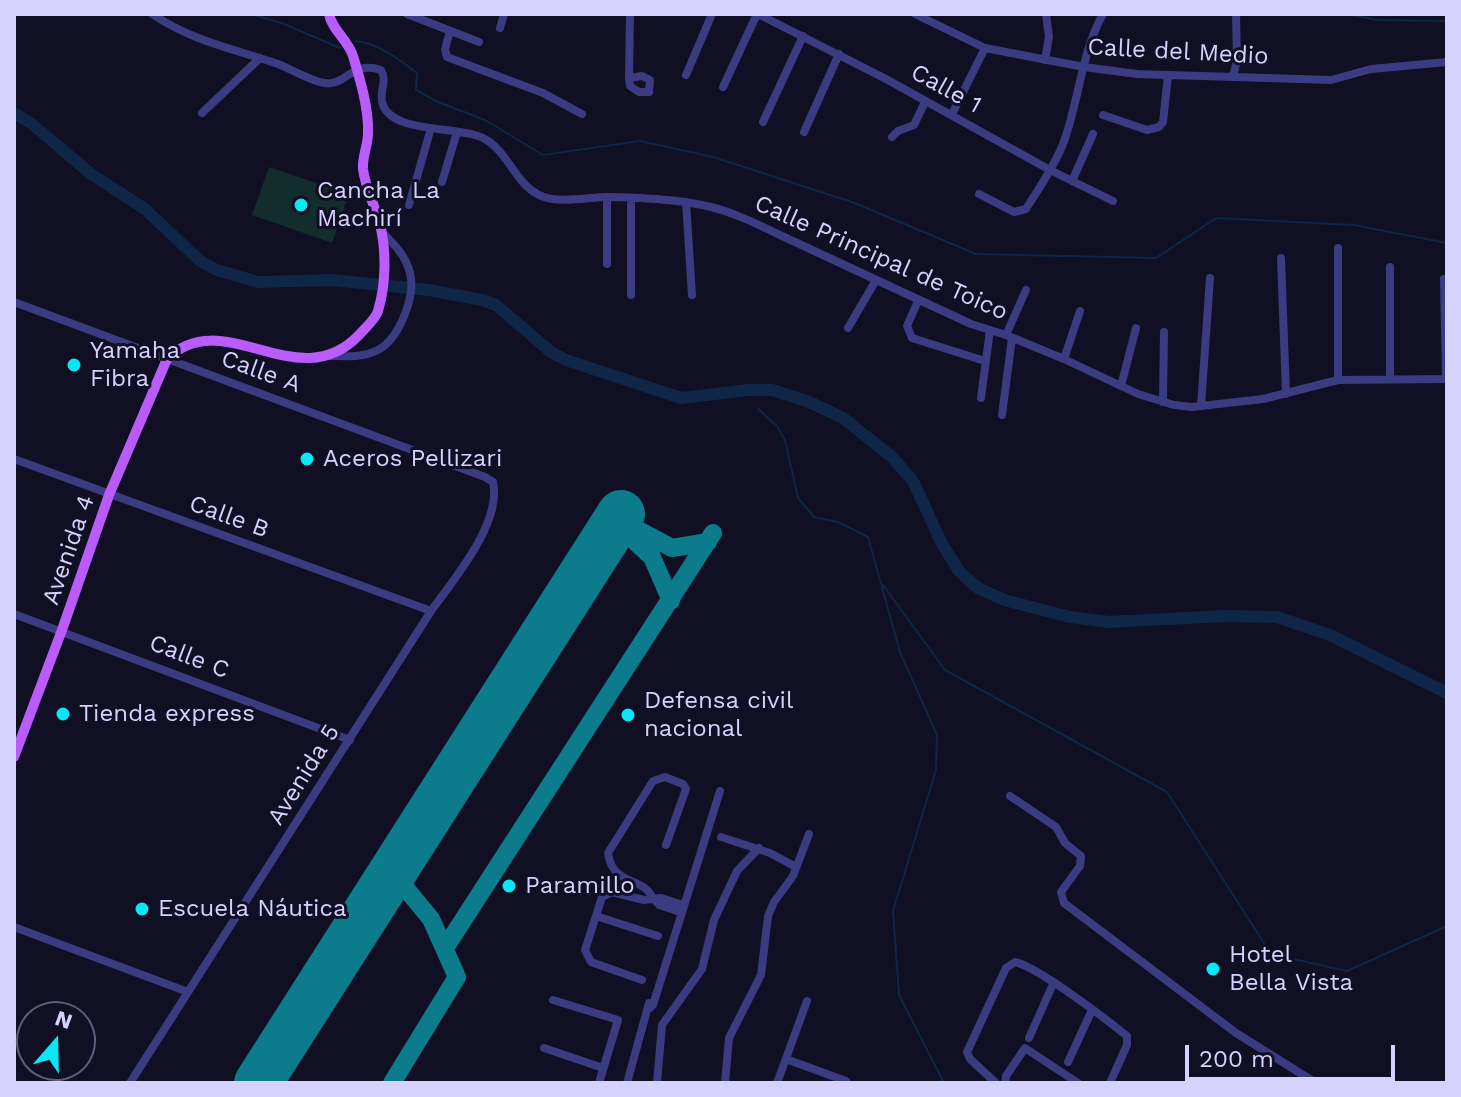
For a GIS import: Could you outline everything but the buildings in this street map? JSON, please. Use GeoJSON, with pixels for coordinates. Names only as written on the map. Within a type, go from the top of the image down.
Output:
{"type":"FeatureCollection","features":[{"type":"Feature","properties":{"kind":"main road"},"geometry":{"type":"LineString","coordinates":[[167,359],[185,345],[219,339],[283,356],[328,356],[350,343],[377,314],[385,252],[382,232],[364,176],[367,113],[352,54],[331,23],[329,14]]}},
{"type":"Feature","properties":{"kind":"main road","name":"Avenida 4"},"geometry":{"type":"LineString","coordinates":[[14,757],[109,495],[167,359]]}},
{"type":"Feature","properties":{"kind":"street"},"geometry":{"type":"LineString","coordinates":[[152,14],[199,40],[260,58],[323,83],[340,79],[355,70]]}},
{"type":"Feature","properties":{"kind":"street"},"geometry":{"type":"LineString","coordinates":[[407,14],[479,42]]}},
{"type":"Feature","properties":{"kind":"street"},"geometry":{"type":"LineString","coordinates":[[500,28],[504,14]]}},
{"type":"Feature","properties":{"kind":"street"},"geometry":{"type":"LineString","coordinates":[[629,78],[630,14]]}},
{"type":"Feature","properties":{"kind":"street"},"geometry":{"type":"LineString","coordinates":[[686,75],[712,14]]}},
{"type":"Feature","properties":{"kind":"street"},"geometry":{"type":"LineString","coordinates":[[723,87],[757,14]]}},
{"type":"Feature","properties":{"kind":"street","name":"Calle 1"},"geometry":{"type":"LineString","coordinates":[[757,14],[839,54],[1050,170],[1113,201]]}},
{"type":"Feature","properties":{"kind":"street","name":"Calle del Medio"},"geometry":{"type":"LineString","coordinates":[[915,14],[985,48],[1084,67],[1168,75],[1331,80],[1371,69],[1447,62]]}},
{"type":"Feature","properties":{"kind":"street"},"geometry":{"type":"LineString","coordinates":[[1045,60],[1049,37],[1046,14]]}},
{"type":"Feature","properties":{"kind":"street"},"geometry":{"type":"LineString","coordinates":[[979,194],[1011,211],[1022,211],[1050,170],[1063,144],[1092,37],[1103,14]]}},
{"type":"Feature","properties":{"kind":"street"},"geometry":{"type":"LineString","coordinates":[[1233,76],[1237,61],[1236,14]]}},
{"type":"Feature","properties":{"kind":"street"},"geometry":{"type":"LineString","coordinates":[[450,31],[445,49],[447,57],[543,93],[582,114]]}},
{"type":"Feature","properties":{"kind":"street"},"geometry":{"type":"LineString","coordinates":[[763,122],[803,36]]}},
{"type":"Feature","properties":{"kind":"street"},"geometry":{"type":"LineString","coordinates":[[952,114],[985,48]]}},
{"type":"Feature","properties":{"kind":"street"},"geometry":{"type":"LineString","coordinates":[[804,132],[839,54]]}},
{"type":"Feature","properties":{"kind":"street"},"geometry":{"type":"LineString","coordinates":[[202,113],[260,58]]}},
{"type":"Feature","properties":{"kind":"street","name":"Calle Principal de Toico"},"geometry":{"type":"LineString","coordinates":[[355,70],[369,66],[381,70],[385,77],[383,106],[406,122],[487,139],[520,179],[540,195],[551,198],[607,197],[686,202],[733,214],[918,301],[1163,402],[1201,406],[1286,394],[1338,380],[1447,379]]}},
{"type":"Feature","properties":{"kind":"street"},"geometry":{"type":"LineString","coordinates":[[1103,115],[1147,130],[1159,127],[1163,122],[1168,75]]}},
{"type":"Feature","properties":{"kind":"street"},"geometry":{"type":"LineString","coordinates":[[892,137],[914,125],[925,102]]}},
{"type":"Feature","properties":{"kind":"street"},"geometry":{"type":"LineString","coordinates":[[409,205],[431,128]]}},
{"type":"Feature","properties":{"kind":"street"},"geometry":{"type":"LineString","coordinates":[[442,182],[457,132]]}},
{"type":"Feature","properties":{"kind":"street"},"geometry":{"type":"LineString","coordinates":[[1072,181],[1093,134]]}},
{"type":"Feature","properties":{"kind":"street"},"geometry":{"type":"LineString","coordinates":[[607,197],[607,264]]}},
{"type":"Feature","properties":{"kind":"street"},"geometry":{"type":"LineString","coordinates":[[631,199],[631,295]]}},
{"type":"Feature","properties":{"kind":"street"},"geometry":{"type":"LineString","coordinates":[[686,202],[692,295]]}},
{"type":"Feature","properties":{"kind":"street"},"geometry":{"type":"LineString","coordinates":[[328,356],[363,355],[387,344],[396,336],[411,278],[402,254],[382,232]]}},
{"type":"Feature","properties":{"kind":"street"},"geometry":{"type":"LineString","coordinates":[[1338,248],[1338,380]]}},
{"type":"Feature","properties":{"kind":"street"},"geometry":{"type":"LineString","coordinates":[[1281,258],[1286,394]]}},
{"type":"Feature","properties":{"kind":"street"},"geometry":{"type":"LineString","coordinates":[[1390,267],[1390,379]]}},
{"type":"Feature","properties":{"kind":"street"},"geometry":{"type":"LineString","coordinates":[[1201,406],[1210,278]]}},
{"type":"Feature","properties":{"kind":"street"},"geometry":{"type":"LineString","coordinates":[[1444,279],[1447,379]]}},
{"type":"Feature","properties":{"kind":"street"},"geometry":{"type":"LineString","coordinates":[[848,328],[876,280]]}},
{"type":"Feature","properties":{"kind":"street"},"geometry":{"type":"LineString","coordinates":[[1002,415],[1009,336],[1026,290]]}},
{"type":"Feature","properties":{"kind":"street"},"geometry":{"type":"LineString","coordinates":[[918,301],[907,326],[912,338],[985,361]]}},
{"type":"Feature","properties":{"kind":"street","name":"Calle A"},"geometry":{"type":"LineString","coordinates":[[14,302],[493,482]]}},
{"type":"Feature","properties":{"kind":"street"},"geometry":{"type":"LineString","coordinates":[[1064,359],[1080,311]]}},
{"type":"Feature","properties":{"kind":"street"},"geometry":{"type":"LineString","coordinates":[[1121,386],[1136,328]]}},
{"type":"Feature","properties":{"kind":"street"},"geometry":{"type":"LineString","coordinates":[[981,398],[990,330]]}},
{"type":"Feature","properties":{"kind":"street"},"geometry":{"type":"LineString","coordinates":[[1163,402],[1164,332]]}},
{"type":"Feature","properties":{"kind":"street","name":"Calle B"},"geometry":{"type":"LineString","coordinates":[[14,459],[431,611]]}},
{"type":"Feature","properties":{"kind":"street","name":"Avenida 5"},"geometry":{"type":"LineString","coordinates":[[130,1083],[431,611],[469,558],[496,497],[493,482]]}},
{"type":"Feature","properties":{"kind":"street","name":"Calle C"},"geometry":{"type":"LineString","coordinates":[[14,614],[350,740]]}},
{"type":"Feature","properties":{"kind":"street"},"geometry":{"type":"LineString","coordinates":[[653,899],[644,885],[622,879],[609,861],[608,853],[653,781],[665,777],[683,784],[686,789],[666,845]]}},
{"type":"Feature","properties":{"kind":"street"},"geometry":{"type":"LineString","coordinates":[[627,1083],[649,1004],[720,791]]}},
{"type":"Feature","properties":{"kind":"street"},"geometry":{"type":"LineString","coordinates":[[1010,796],[1056,827],[1068,846],[1081,856],[1080,866],[1061,892],[1064,903],[1236,1033],[1316,1083]]}},
{"type":"Feature","properties":{"kind":"street"},"geometry":{"type":"LineString","coordinates":[[725,1083],[729,1038],[761,975],[768,916],[774,902],[790,883],[809,834]]}},
{"type":"Feature","properties":{"kind":"street"},"geometry":{"type":"LineString","coordinates":[[721,837],[759,848],[796,867]]}},
{"type":"Feature","properties":{"kind":"street"},"geometry":{"type":"LineString","coordinates":[[657,1083],[662,1025],[702,969],[710,933],[737,871],[759,848]]}},
{"type":"Feature","properties":{"kind":"street"},"geometry":{"type":"LineString","coordinates":[[642,980],[587,959],[585,950],[602,897],[607,893],[661,898],[680,912]]}},
{"type":"Feature","properties":{"kind":"street"},"geometry":{"type":"LineString","coordinates":[[596,916],[658,936]]}},
{"type":"Feature","properties":{"kind":"street"},"geometry":{"type":"LineString","coordinates":[[14,927],[188,992]]}},
{"type":"Feature","properties":{"kind":"street"},"geometry":{"type":"LineString","coordinates":[[996,1083],[970,1059],[967,1052],[1006,968],[1020,962],[1092,1010],[1128,1040],[1110,1083]]}},
{"type":"Feature","properties":{"kind":"street"},"geometry":{"type":"LineString","coordinates":[[1029,1038],[1053,984]]}},
{"type":"Feature","properties":{"kind":"street"},"geometry":{"type":"LineString","coordinates":[[553,1000],[618,1020],[599,1083]]}},
{"type":"Feature","properties":{"kind":"street"},"geometry":{"type":"LineString","coordinates":[[777,1083],[807,1001]]}},
{"type":"Feature","properties":{"kind":"street"},"geometry":{"type":"LineString","coordinates":[[1068,1062],[1092,1010]]}},
{"type":"Feature","properties":{"kind":"street"},"geometry":{"type":"LineString","coordinates":[[544,1048],[603,1068]]}},
{"type":"Feature","properties":{"kind":"street"},"geometry":{"type":"LineString","coordinates":[[1005,1083],[1006,1076],[1025,1048],[1078,1083]]}},
{"type":"Feature","properties":{"kind":"street"},"geometry":{"type":"LineString","coordinates":[[786,1059],[846,1081]]}},
{"type":"Feature","properties":{"kind":"green space","name":"Cancha La Machirí"},"geometry":{"type":"Polygon","coordinates":[[[269,167],[349,194],[332,243],[252,215],[269,167]]]}},
{"type":"Feature","properties":{"kind":"waterway"},"geometry":{"type":"LineString","coordinates":[[251,14],[284,24],[340,48]]}},
{"type":"Feature","properties":{"kind":"waterway"},"geometry":{"type":"LineString","coordinates":[[1347,14],[1377,20],[1447,21]]}},
{"type":"Feature","properties":{"kind":"waterway"},"geometry":{"type":"LineString","coordinates":[[356,41],[381,49],[417,73],[416,90],[485,120],[543,155],[640,141],[713,157],[852,202],[976,254],[1156,258],[1216,218],[1354,225],[1447,243]]}},
{"type":"Feature","properties":{"kind":"waterway"},"geometry":{"type":"LineString","coordinates":[[14,113],[32,124],[91,174],[145,209],[200,261],[217,270],[258,282],[332,280],[429,290],[482,300],[496,305],[551,352],[566,360],[681,398],[772,390],[807,401],[843,418],[892,457],[913,481],[941,542],[959,571],[978,588],[1004,600],[1070,617],[1109,622],[1225,616],[1277,617],[1330,635],[1447,693]]}},
{"type":"Feature","properties":{"kind":"waterway"},"geometry":{"type":"LineString","coordinates":[[758,409],[777,426],[785,440],[798,498],[814,517],[838,522],[868,537],[900,652],[937,735],[936,770],[893,911],[899,995],[944,1083]]}},
{"type":"Feature","properties":{"kind":"waterway"},"geometry":{"type":"LineString","coordinates":[[883,585],[945,670],[1167,792],[1271,954],[1347,971],[1447,926]]}},
{"type":"Feature","properties":{"kind":"taxiway"},"geometry":{"type":"LineString","coordinates":[[615,523],[652,557],[671,601]]}},
{"type":"Feature","properties":{"kind":"taxiway"},"geometry":{"type":"LineString","coordinates":[[625,523],[672,548],[708,542]]}},
{"type":"Feature","properties":{"kind":"taxiway"},"geometry":{"type":"LineString","coordinates":[[445,948],[713,533]]}},
{"type":"Feature","properties":{"kind":"taxiway"},"geometry":{"type":"LineString","coordinates":[[392,1083],[457,977],[431,919],[393,873]]}},
{"type":"Feature","properties":{"kind":"runway"},"geometry":{"type":"LineString","coordinates":[[258,1083],[621,514]]}},
{"type":"Feature","properties":{"kind":"place","name":"Cancha La Machirí"},"geometry":{"type":"Point","coordinates":[301,205]}},
{"type":"Feature","properties":{"kind":"place","name":"Yamaha Fibra"},"geometry":{"type":"Point","coordinates":[74,365]}},
{"type":"Feature","properties":{"kind":"place","name":"Aceros Pellizari"},"geometry":{"type":"Point","coordinates":[307,459]}},
{"type":"Feature","properties":{"kind":"place","name":"Tienda express"},"geometry":{"type":"Point","coordinates":[63,714]}},
{"type":"Feature","properties":{"kind":"place","name":"Defensa civil nacional"},"geometry":{"type":"Point","coordinates":[628,715]}},
{"type":"Feature","properties":{"kind":"place","name":"Paramillo"},"geometry":{"type":"Point","coordinates":[509,886]}},
{"type":"Feature","properties":{"kind":"place","name":"Escuela Náutica"},"geometry":{"type":"Point","coordinates":[142,909]}},
{"type":"Feature","properties":{"kind":"place","name":"Hotel Bella Vista"},"geometry":{"type":"Point","coordinates":[1213,969]}}]}
